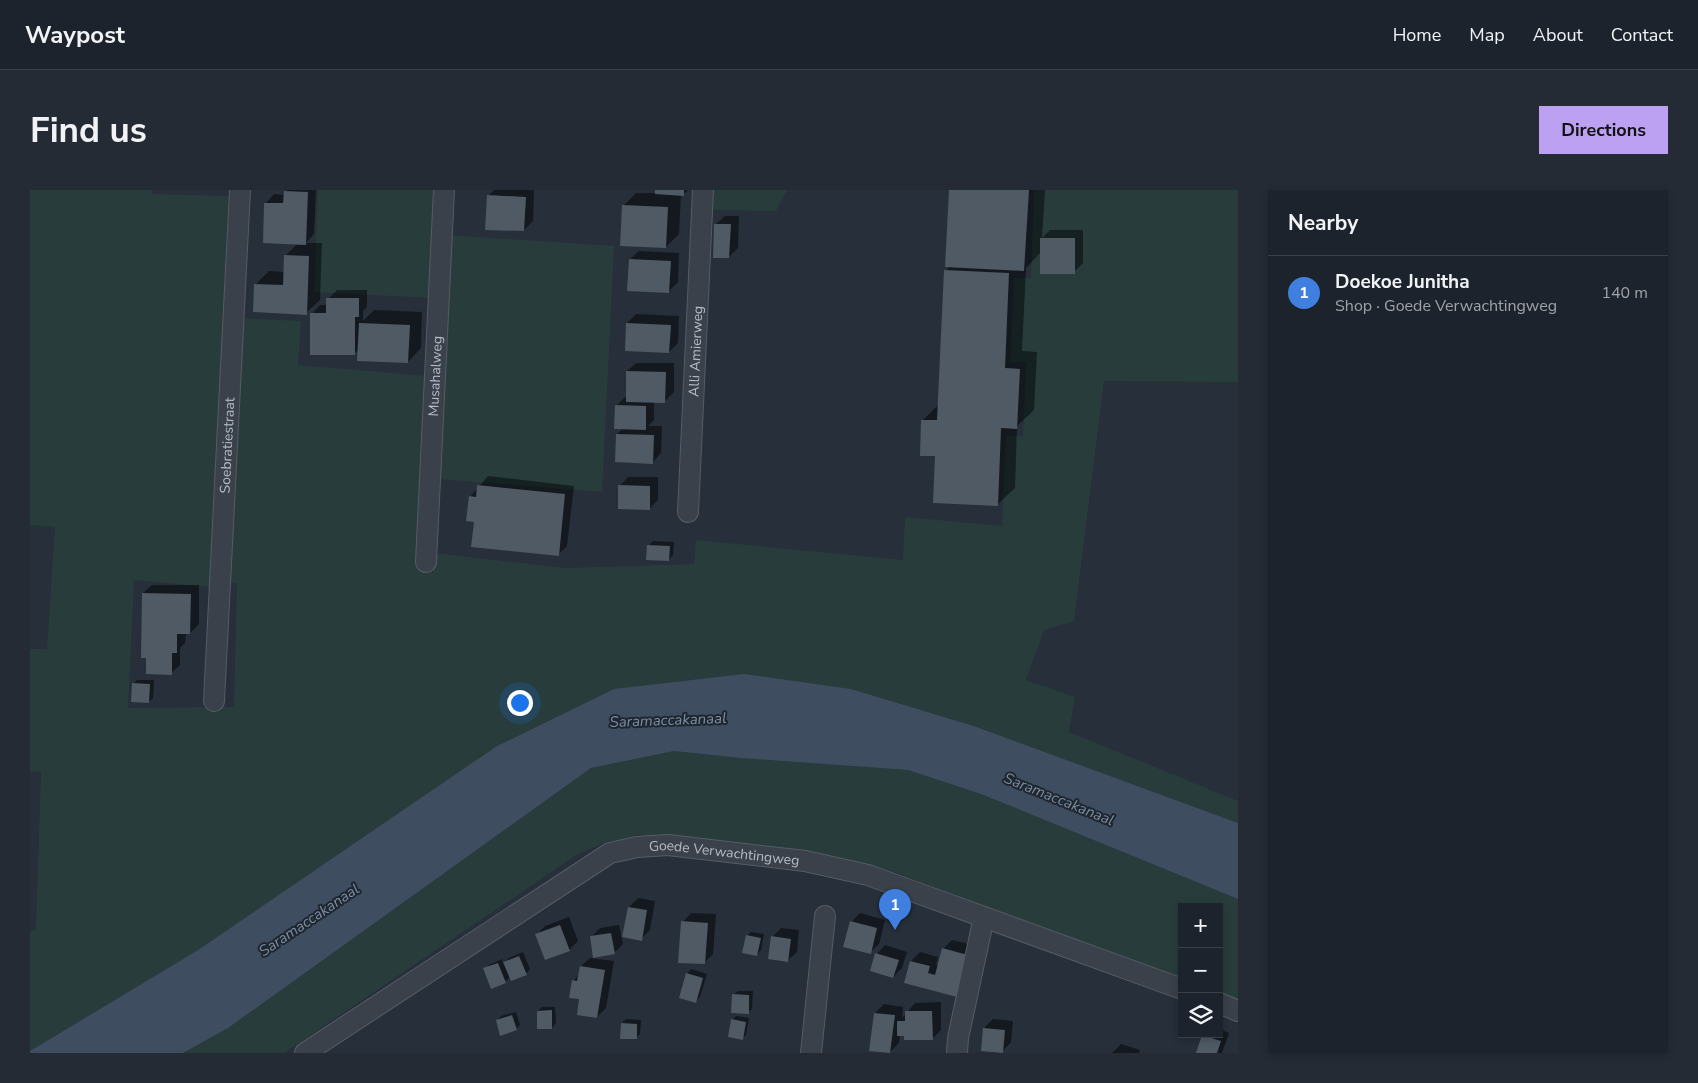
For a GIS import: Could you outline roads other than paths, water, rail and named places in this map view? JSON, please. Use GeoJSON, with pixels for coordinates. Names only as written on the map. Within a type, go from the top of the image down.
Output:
{"type":"FeatureCollection","features":[{"type":"Feature","properties":{"kind":"street","name":"Soebratiestraat"},"geometry":{"type":"LineString","coordinates":[[214,700],[240,190]]}},
{"type":"Feature","properties":{"kind":"street","name":"Musahalweg"},"geometry":{"type":"LineString","coordinates":[[426,562],[444,190]]}},
{"type":"Feature","properties":{"kind":"street","name":"Alli Amierweg"},"geometry":{"type":"LineString","coordinates":[[688,512],[702,190]]}},
{"type":"Feature","properties":{"kind":"street","name":"Goede Verwachtingweg"},"geometry":{"type":"LineString","coordinates":[[305,1053],[610,853],[637,847],[668,845],[804,861],[868,875],[1178,988]]}},
{"type":"Feature","properties":{"kind":"street"},"geometry":{"type":"LineString","coordinates":[[811,1053],[825,916]]}},
{"type":"Feature","properties":{"kind":"street"},"geometry":{"type":"LineString","coordinates":[[957,1053],[958,1038],[984,917]]}},
{"type":"Feature","properties":{"kind":"street"},"geometry":{"type":"LineString","coordinates":[[1223,1005],[1238,1010]]}},
{"type":"Feature","properties":{"kind":"water","name":"Saramaccakanaal"},"geometry":{"type":"Polygon","coordinates":[[[744,674],[851,689],[974,726],[1238,823],[1238,899],[981,794],[908,770],[740,758],[674,751],[591,768],[228,1028],[183,1053],[30,1053],[30,1051],[198,950],[497,746],[614,689],[744,674]]]}},
{"type":"Feature","properties":{"kind":"place","name":"Doekoe Junitha"},"geometry":{"type":"Point","coordinates":[895,930]}}]}
